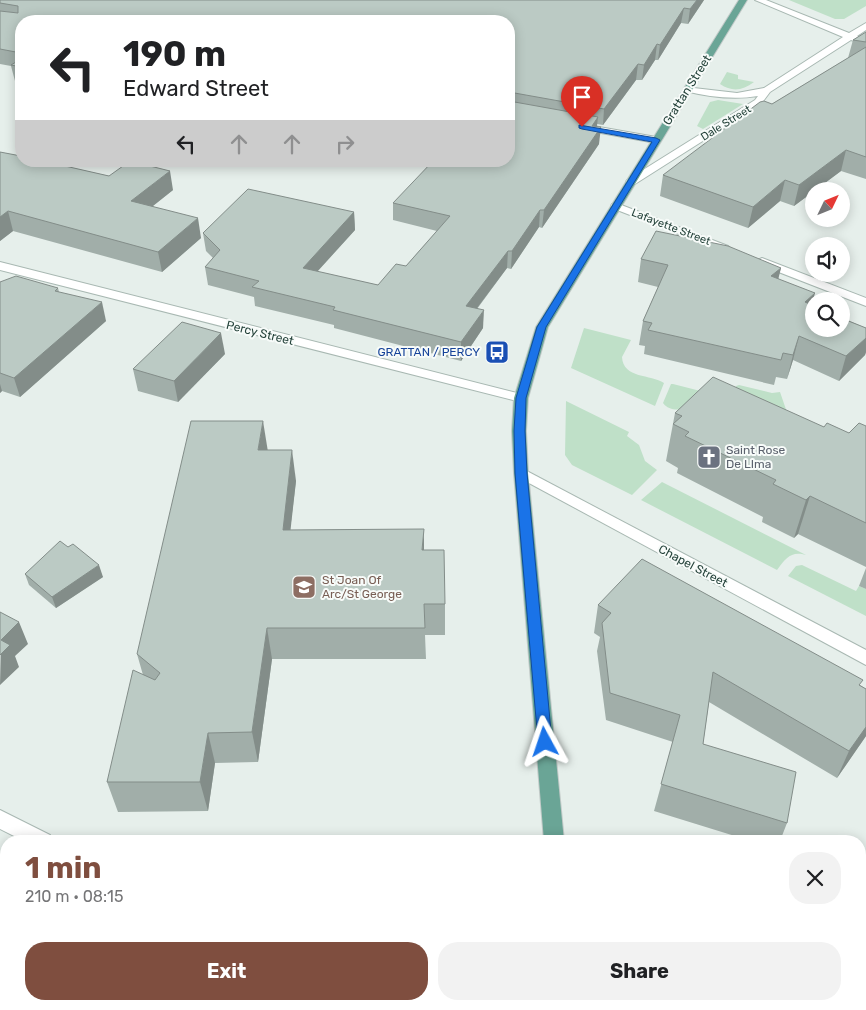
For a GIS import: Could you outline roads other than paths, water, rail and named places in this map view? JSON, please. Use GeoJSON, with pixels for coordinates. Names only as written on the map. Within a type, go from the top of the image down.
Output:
{"type":"FeatureCollection","features":[{"type":"Feature","properties":{"kind":"main road","name":"Grattan Street"},"geometry":{"type":"LineString","coordinates":[[553,835],[521,473],[519,431],[521,398],[542,327],[743,0]]}},
{"type":"Feature","properties":{"kind":"street"},"geometry":{"type":"LineString","coordinates":[[759,0],[866,42]]}},
{"type":"Feature","properties":{"kind":"street","name":"Dale Street"},"geometry":{"type":"LineString","coordinates":[[631,182],[758,102],[767,90],[866,26]]}},
{"type":"Feature","properties":{"kind":"street"},"geometry":{"type":"LineString","coordinates":[[688,89],[735,96],[752,96],[767,90]]}},
{"type":"Feature","properties":{"kind":"street"},"geometry":{"type":"LineString","coordinates":[[569,124],[656,140]]}},
{"type":"Feature","properties":{"kind":"street","name":"Lafayette Street"},"geometry":{"type":"LineString","coordinates":[[616,206],[866,302]]}},
{"type":"Feature","properties":{"kind":"street","name":"Percy Street"},"geometry":{"type":"LineString","coordinates":[[0,266],[521,398]]}},
{"type":"Feature","properties":{"kind":"street","name":"Chapel Street"},"geometry":{"type":"LineString","coordinates":[[521,473],[866,658]]}},
{"type":"Feature","properties":{"kind":"street"},"geometry":{"type":"LineString","coordinates":[[0,819],[31,835]]}},
{"type":"Feature","properties":{"kind":"place","name":"GRATTAN / PERCY"},"geometry":{"type":"Point","coordinates":[497,352]}},
{"type":"Feature","properties":{"kind":"place","name":"Saint Rose De LIma"},"geometry":{"type":"Point","coordinates":[709,457]}},
{"type":"Feature","properties":{"kind":"place","name":"St Joan Of Arc/St George"},"geometry":{"type":"Point","coordinates":[304,587]}}]}
